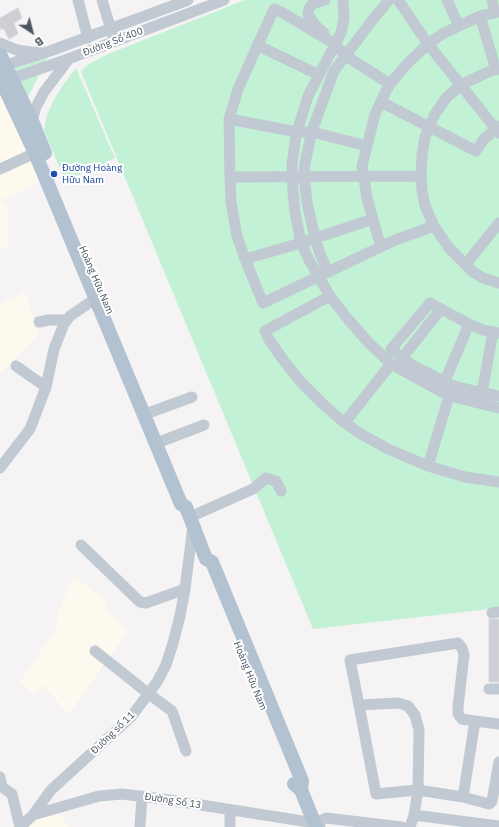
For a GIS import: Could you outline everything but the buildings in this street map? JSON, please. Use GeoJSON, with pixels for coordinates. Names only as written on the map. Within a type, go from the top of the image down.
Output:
{"type":"FeatureCollection","features":[{"type":"Feature","properties":{"kind":"main road","name":"Hoàng Hữu Nam"},"geometry":{"type":"LineString","coordinates":[[3,71],[32,121],[78,236],[99,297],[181,504],[189,517],[206,558],[212,562],[302,781],[301,790],[318,826]]}},
{"type":"Feature","properties":{"kind":"main road","name":"Hoàng Hữu Nam"},"geometry":{"type":"LineString","coordinates":[[3,71],[35,153],[151,412],[187,501],[189,517]]}},
{"type":"Feature","properties":{"kind":"street"},"geometry":{"type":"LineString","coordinates":[[78,0],[88,38]]}},
{"type":"Feature","properties":{"kind":"street"},"geometry":{"type":"LineString","coordinates":[[102,0],[114,41]]}},
{"type":"Feature","properties":{"kind":"street","name":"Đường Số 400"},"geometry":{"type":"LineString","coordinates":[[3,71],[50,51],[188,0]]}},
{"type":"Feature","properties":{"kind":"street","name":"Đường Số 400"},"geometry":{"type":"LineString","coordinates":[[3,71],[68,59],[224,0]]}},
{"type":"Feature","properties":{"kind":"street"},"geometry":{"type":"LineString","coordinates":[[325,0],[312,4],[308,15],[321,30],[336,42],[346,56],[390,84]]}},
{"type":"Feature","properties":{"kind":"street"},"geometry":{"type":"LineString","coordinates":[[343,0],[344,18],[341,33],[308,96],[297,132],[292,164],[294,212],[301,244],[318,277],[330,296],[364,338],[391,364],[449,396],[499,408]]}},
{"type":"Feature","properties":{"kind":"street"},"geometry":{"type":"LineString","coordinates":[[330,272],[326,268],[315,239],[307,202],[304,176],[312,128],[334,72],[389,0]]}},
{"type":"Feature","properties":{"kind":"street"},"geometry":{"type":"LineString","coordinates":[[381,102],[476,150],[484,139],[498,130],[430,47],[398,0]]}},
{"type":"Feature","properties":{"kind":"street"},"geometry":{"type":"LineString","coordinates":[[447,0],[459,26]]}},
{"type":"Feature","properties":{"kind":"street"},"geometry":{"type":"LineString","coordinates":[[430,47],[442,34],[459,26],[498,14],[492,0]]}},
{"type":"Feature","properties":{"kind":"street"},"geometry":{"type":"LineString","coordinates":[[336,42],[274,9],[238,89],[229,119],[231,202],[237,236],[263,303],[382,246],[434,226]]}},
{"type":"Feature","properties":{"kind":"street"},"geometry":{"type":"LineString","coordinates":[[382,246],[367,198],[362,166],[375,114],[390,84],[407,64],[430,47],[475,25],[481,20]]}},
{"type":"Feature","properties":{"kind":"street"},"geometry":{"type":"LineString","coordinates":[[481,20],[498,69],[490,71],[461,86],[447,98],[435,114],[425,138],[422,155],[421,176],[425,206],[434,226],[449,248],[473,272],[483,278],[499,283]]}},
{"type":"Feature","properties":{"kind":"street"},"geometry":{"type":"LineString","coordinates":[[0,42],[17,50],[31,52],[50,51]]}},
{"type":"Feature","properties":{"kind":"street"},"geometry":{"type":"LineString","coordinates":[[257,46],[319,76]]}},
{"type":"Feature","properties":{"kind":"street"},"geometry":{"type":"LineString","coordinates":[[32,121],[36,107],[44,92],[68,59]]}},
{"type":"Feature","properties":{"kind":"street"},"geometry":{"type":"LineString","coordinates":[[229,119],[297,132],[312,132],[367,146]]}},
{"type":"Feature","properties":{"kind":"street"},"geometry":{"type":"LineString","coordinates":[[0,169],[35,153]]}},
{"type":"Feature","properties":{"kind":"street"},"geometry":{"type":"LineString","coordinates":[[230,177],[421,176]]}},
{"type":"Feature","properties":{"kind":"street"},"geometry":{"type":"LineString","coordinates":[[245,259],[301,244],[373,219]]}},
{"type":"Feature","properties":{"kind":"street"},"geometry":{"type":"LineString","coordinates":[[466,264],[499,223]]}},
{"type":"Feature","properties":{"kind":"street"},"geometry":{"type":"LineString","coordinates":[[330,296],[265,331],[268,338],[300,382],[344,422],[361,434],[388,449],[428,466],[465,477],[499,482]]}},
{"type":"Feature","properties":{"kind":"street"},"geometry":{"type":"LineString","coordinates":[[2,463],[30,429],[46,387],[54,349],[64,324],[70,316],[99,297]]}},
{"type":"Feature","properties":{"kind":"street"},"geometry":{"type":"LineString","coordinates":[[482,393],[496,332],[482,330],[430,303],[392,349],[412,365],[444,382],[482,393],[499,396]]}},
{"type":"Feature","properties":{"kind":"street"},"geometry":{"type":"LineString","coordinates":[[39,322],[49,320],[67,320]]}},
{"type":"Feature","properties":{"kind":"street"},"geometry":{"type":"LineString","coordinates":[[444,382],[469,324]]}},
{"type":"Feature","properties":{"kind":"street"},"geometry":{"type":"LineString","coordinates":[[344,422],[391,364]]}},
{"type":"Feature","properties":{"kind":"street"},"geometry":{"type":"LineString","coordinates":[[16,366],[46,387]]}},
{"type":"Feature","properties":{"kind":"street"},"geometry":{"type":"LineString","coordinates":[[428,466],[449,396]]}},
{"type":"Feature","properties":{"kind":"street"},"geometry":{"type":"LineString","coordinates":[[151,412],[192,397]]}},
{"type":"Feature","properties":{"kind":"street"},"geometry":{"type":"LineString","coordinates":[[162,441],[204,425]]}},
{"type":"Feature","properties":{"kind":"street"},"geometry":{"type":"LineString","coordinates":[[189,517],[253,489],[266,478],[276,481],[281,490]]}},
{"type":"Feature","properties":{"kind":"street","name":"Đường số 11"},"geometry":{"type":"LineString","coordinates":[[20,827],[33,815],[51,790],[131,717],[149,694],[166,665],[180,616],[185,589],[188,563],[189,517]]}},
{"type":"Feature","properties":{"kind":"street"},"geometry":{"type":"LineString","coordinates":[[81,545],[140,602],[146,602],[185,589]]}},
{"type":"Feature","properties":{"kind":"street"},"geometry":{"type":"LineString","coordinates":[[188,563],[196,557],[206,558]]}},
{"type":"Feature","properties":{"kind":"street"},"geometry":{"type":"LineString","coordinates":[[499,724],[462,719],[458,714],[464,654],[458,643],[350,660],[376,794],[418,790],[463,797],[489,804],[492,801],[499,762]]}},
{"type":"Feature","properties":{"kind":"street"},"geometry":{"type":"LineString","coordinates":[[95,651],[172,711],[186,751]]}},
{"type":"Feature","properties":{"kind":"street"},"geometry":{"type":"LineString","coordinates":[[359,705],[398,703],[408,706],[415,715],[419,730],[418,790],[410,827]]}},
{"type":"Feature","properties":{"kind":"street"},"geometry":{"type":"LineString","coordinates":[[463,797],[476,721]]}},
{"type":"Feature","properties":{"kind":"street"},"geometry":{"type":"LineString","coordinates":[[0,777],[2,787],[12,794],[20,827]]}},
{"type":"Feature","properties":{"kind":"street","name":"Đường Số 13"},"geometry":{"type":"LineString","coordinates":[[33,815],[99,796],[122,794],[230,810],[318,826],[326,818],[402,827]]}},
{"type":"Feature","properties":{"kind":"street"},"geometry":{"type":"LineString","coordinates":[[140,827],[142,796]]}},
{"type":"Feature","properties":{"kind":"street"},"geometry":{"type":"LineString","coordinates":[[230,810],[230,827]]}},
{"type":"Feature","properties":{"kind":"street"},"geometry":{"type":"LineString","coordinates":[[414,814],[499,826]]}},
{"type":"Feature","properties":{"kind":"shaded area"},"geometry":{"type":"Polygon","coordinates":[[[0,89],[43,181],[2,200],[8,209],[9,246],[0,250],[0,89]]]}},
{"type":"Feature","properties":{"kind":"shaded area"},"geometry":{"type":"Polygon","coordinates":[[[25,292],[38,335],[0,374],[0,304],[25,292]]]}},
{"type":"Feature","properties":{"kind":"shaded area"},"geometry":{"type":"Polygon","coordinates":[[[74,576],[106,601],[104,609],[128,631],[69,714],[42,685],[34,694],[19,683],[56,628],[59,609],[74,576]]]}},
{"type":"Feature","properties":{"kind":"shaded area"},"geometry":{"type":"Polygon","coordinates":[[[58,811],[69,827],[26,827],[34,819],[58,811]]]}},
{"type":"Feature","properties":{"kind":"green space"},"geometry":{"type":"Polygon","coordinates":[[[245,0],[499,0],[499,608],[313,629],[81,72],[89,64],[108,54],[245,0]]]}},
{"type":"Feature","properties":{"kind":"green space"},"geometry":{"type":"Polygon","coordinates":[[[51,51],[27,99],[13,64],[51,51]]]}},
{"type":"Feature","properties":{"kind":"green space"},"geometry":{"type":"Polygon","coordinates":[[[76,68],[115,158],[65,181],[44,130],[47,115],[53,101],[76,68]]]}},
{"type":"Feature","properties":{"kind":"place","name":"Đường Hoàng Hữu Nam"},"geometry":{"type":"Point","coordinates":[54,174]}}]}
